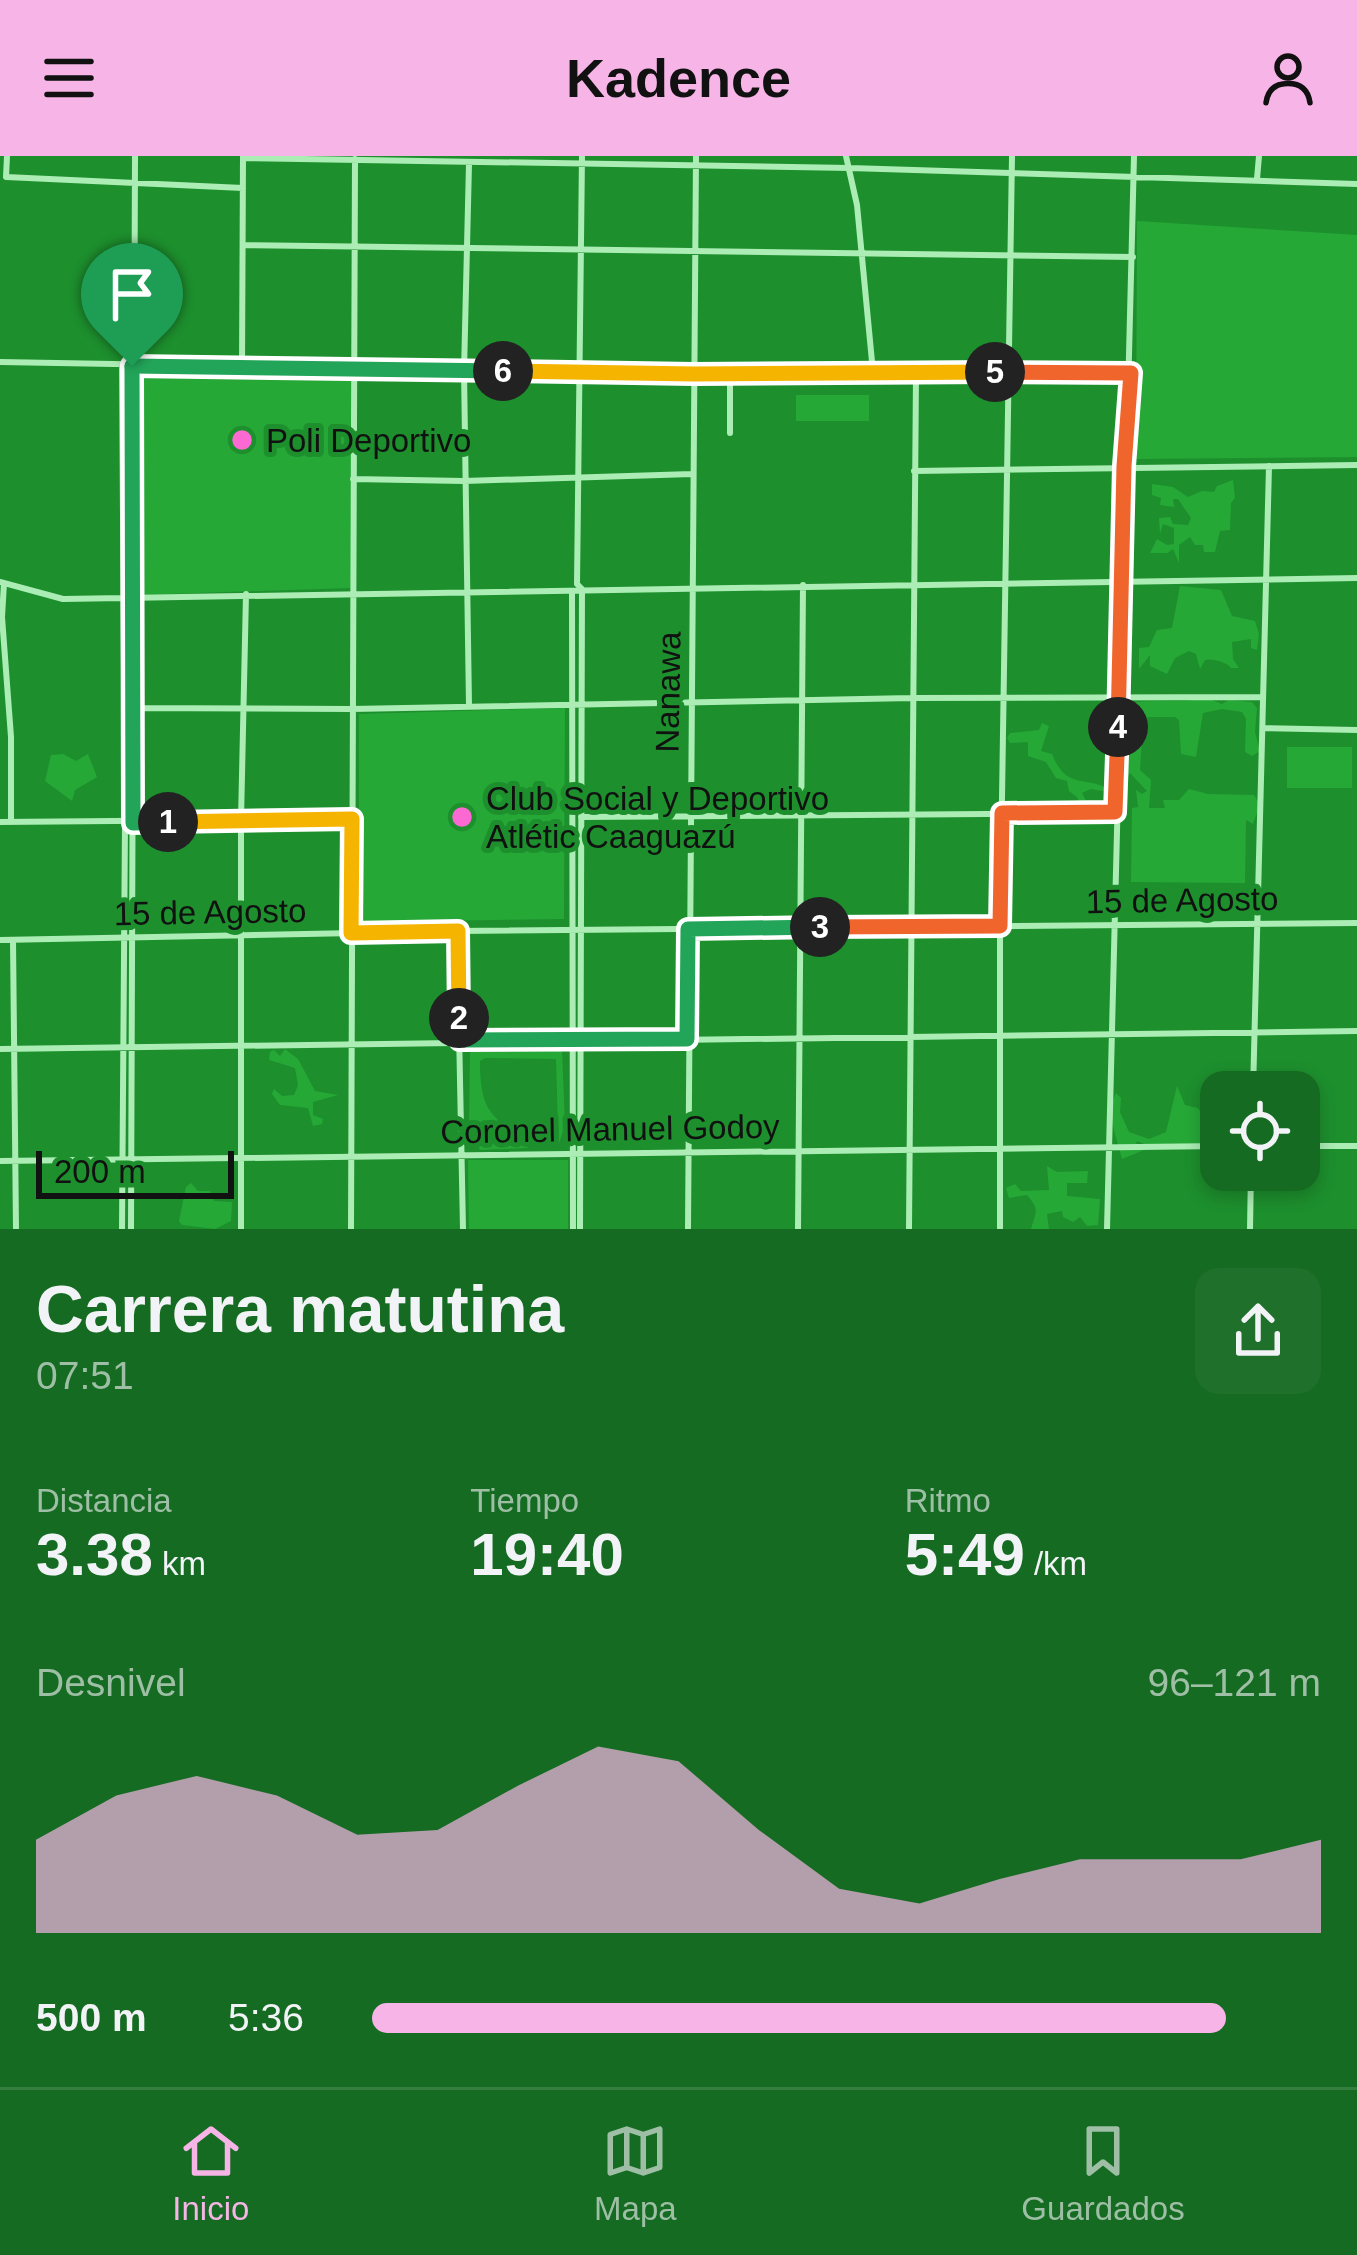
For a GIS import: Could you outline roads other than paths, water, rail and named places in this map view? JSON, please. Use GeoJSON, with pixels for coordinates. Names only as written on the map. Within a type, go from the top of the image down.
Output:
{"type":"FeatureCollection","features":[{"type":"Feature","properties":{"kind":"street"},"geometry":{"type":"LineString","coordinates":[[7,156],[7,177],[243,188]]}},
{"type":"Feature","properties":{"kind":"street"},"geometry":{"type":"LineString","coordinates":[[127,1046],[134,938],[128,596],[135,156]]}},
{"type":"Feature","properties":{"kind":"street"},"geometry":{"type":"LineString","coordinates":[[846,156],[863,253],[873,374]]}},
{"type":"Feature","properties":{"kind":"street"},"geometry":{"type":"LineString","coordinates":[[1000,1229],[1012,156]]}},
{"type":"Feature","properties":{"kind":"street"},"geometry":{"type":"LineString","coordinates":[[1107,1229],[1134,156]]}},
{"type":"Feature","properties":{"kind":"street"},"geometry":{"type":"LineString","coordinates":[[1257,179],[1259,156]]}},
{"type":"Feature","properties":{"kind":"street"},"geometry":{"type":"LineString","coordinates":[[242,368],[243,157],[469,163],[696,161],[1357,184]]}},
{"type":"Feature","properties":{"kind":"street"},"geometry":{"type":"LineString","coordinates":[[351,1229],[355,159]]}},
{"type":"Feature","properties":{"kind":"street"},"geometry":{"type":"LineString","coordinates":[[576,1229],[581,160]]}},
{"type":"Feature","properties":{"kind":"street","name":"Nanawa"},"geometry":{"type":"LineString","coordinates":[[688,1229],[696,161]]}},
{"type":"Feature","properties":{"kind":"street"},"geometry":{"type":"LineString","coordinates":[[469,163],[464,370],[469,706]]}},
{"type":"Feature","properties":{"kind":"street"},"geometry":{"type":"LineString","coordinates":[[243,245],[1132,257]]}},
{"type":"Feature","properties":{"kind":"street"},"geometry":{"type":"LineString","coordinates":[[0,362],[694,374],[1131,373]]}},
{"type":"Feature","properties":{"kind":"street"},"geometry":{"type":"LineString","coordinates":[[122,365],[128,596]]}},
{"type":"Feature","properties":{"kind":"street"},"geometry":{"type":"LineString","coordinates":[[730,374],[730,433]]}},
{"type":"Feature","properties":{"kind":"street"},"geometry":{"type":"LineString","coordinates":[[909,1229],[916,374]]}},
{"type":"Feature","properties":{"kind":"street"},"geometry":{"type":"LineString","coordinates":[[914,471],[1357,465]]}},
{"type":"Feature","properties":{"kind":"street"},"geometry":{"type":"LineString","coordinates":[[1254,1071],[1269,466]]}},
{"type":"Feature","properties":{"kind":"street"},"geometry":{"type":"LineString","coordinates":[[353,479],[464,481],[692,474]]}},
{"type":"Feature","properties":{"kind":"street"},"geometry":{"type":"LineString","coordinates":[[11,822],[2,583],[63,599],[1357,578]]}},
{"type":"Feature","properties":{"kind":"street"},"geometry":{"type":"LineString","coordinates":[[798,1229],[802,585]]}},
{"type":"Feature","properties":{"kind":"street"},"geometry":{"type":"LineString","coordinates":[[241,1229],[246,594]]}},
{"type":"Feature","properties":{"kind":"street"},"geometry":{"type":"LineString","coordinates":[[128,708],[1263,697]]}},
{"type":"Feature","properties":{"kind":"street"},"geometry":{"type":"LineString","coordinates":[[1264,728],[1357,730]]}},
{"type":"Feature","properties":{"kind":"street"},"geometry":{"type":"LineString","coordinates":[[0,737],[11,737]]}},
{"type":"Feature","properties":{"kind":"street"},"geometry":{"type":"LineString","coordinates":[[576,818],[1115,812]]}},
{"type":"Feature","properties":{"kind":"street"},"geometry":{"type":"LineString","coordinates":[[0,822],[352,819]]}},
{"type":"Feature","properties":{"kind":"street"},"geometry":{"type":"LineString","coordinates":[[122,1229],[129,822]]}},
{"type":"Feature","properties":{"kind":"street","name":"15 de Agosto"},"geometry":{"type":"LineString","coordinates":[[0,940],[1357,922]]}},
{"type":"Feature","properties":{"kind":"street"},"geometry":{"type":"LineString","coordinates":[[458,931],[463,1229]]}},
{"type":"Feature","properties":{"kind":"street"},"geometry":{"type":"LineString","coordinates":[[14,940],[16,1229]]}},
{"type":"Feature","properties":{"kind":"street"},"geometry":{"type":"LineString","coordinates":[[0,1048],[1357,1031]]}},
{"type":"Feature","properties":{"kind":"street","name":"Coronel Manuel Godoy"},"geometry":{"type":"LineString","coordinates":[[0,1161],[1200,1146]]}},
{"type":"Feature","properties":{"kind":"street"},"geometry":{"type":"LineString","coordinates":[[1320,1146],[1357,1146]]}},
{"type":"Feature","properties":{"kind":"street"},"geometry":{"type":"LineString","coordinates":[[126,1161],[131,1229]]}},
{"type":"Feature","properties":{"kind":"street"},"geometry":{"type":"LineString","coordinates":[[1250,1229],[1251,1191]]}},
{"type":"Feature","properties":{"kind":"place","name":"Poli Deportivo"},"geometry":{"type":"Point","coordinates":[242,440]}},
{"type":"Feature","properties":{"kind":"place","name":"Club Social y Deportivo Atlétic Caaguazú"},"geometry":{"type":"Point","coordinates":[462,817]}}]}
